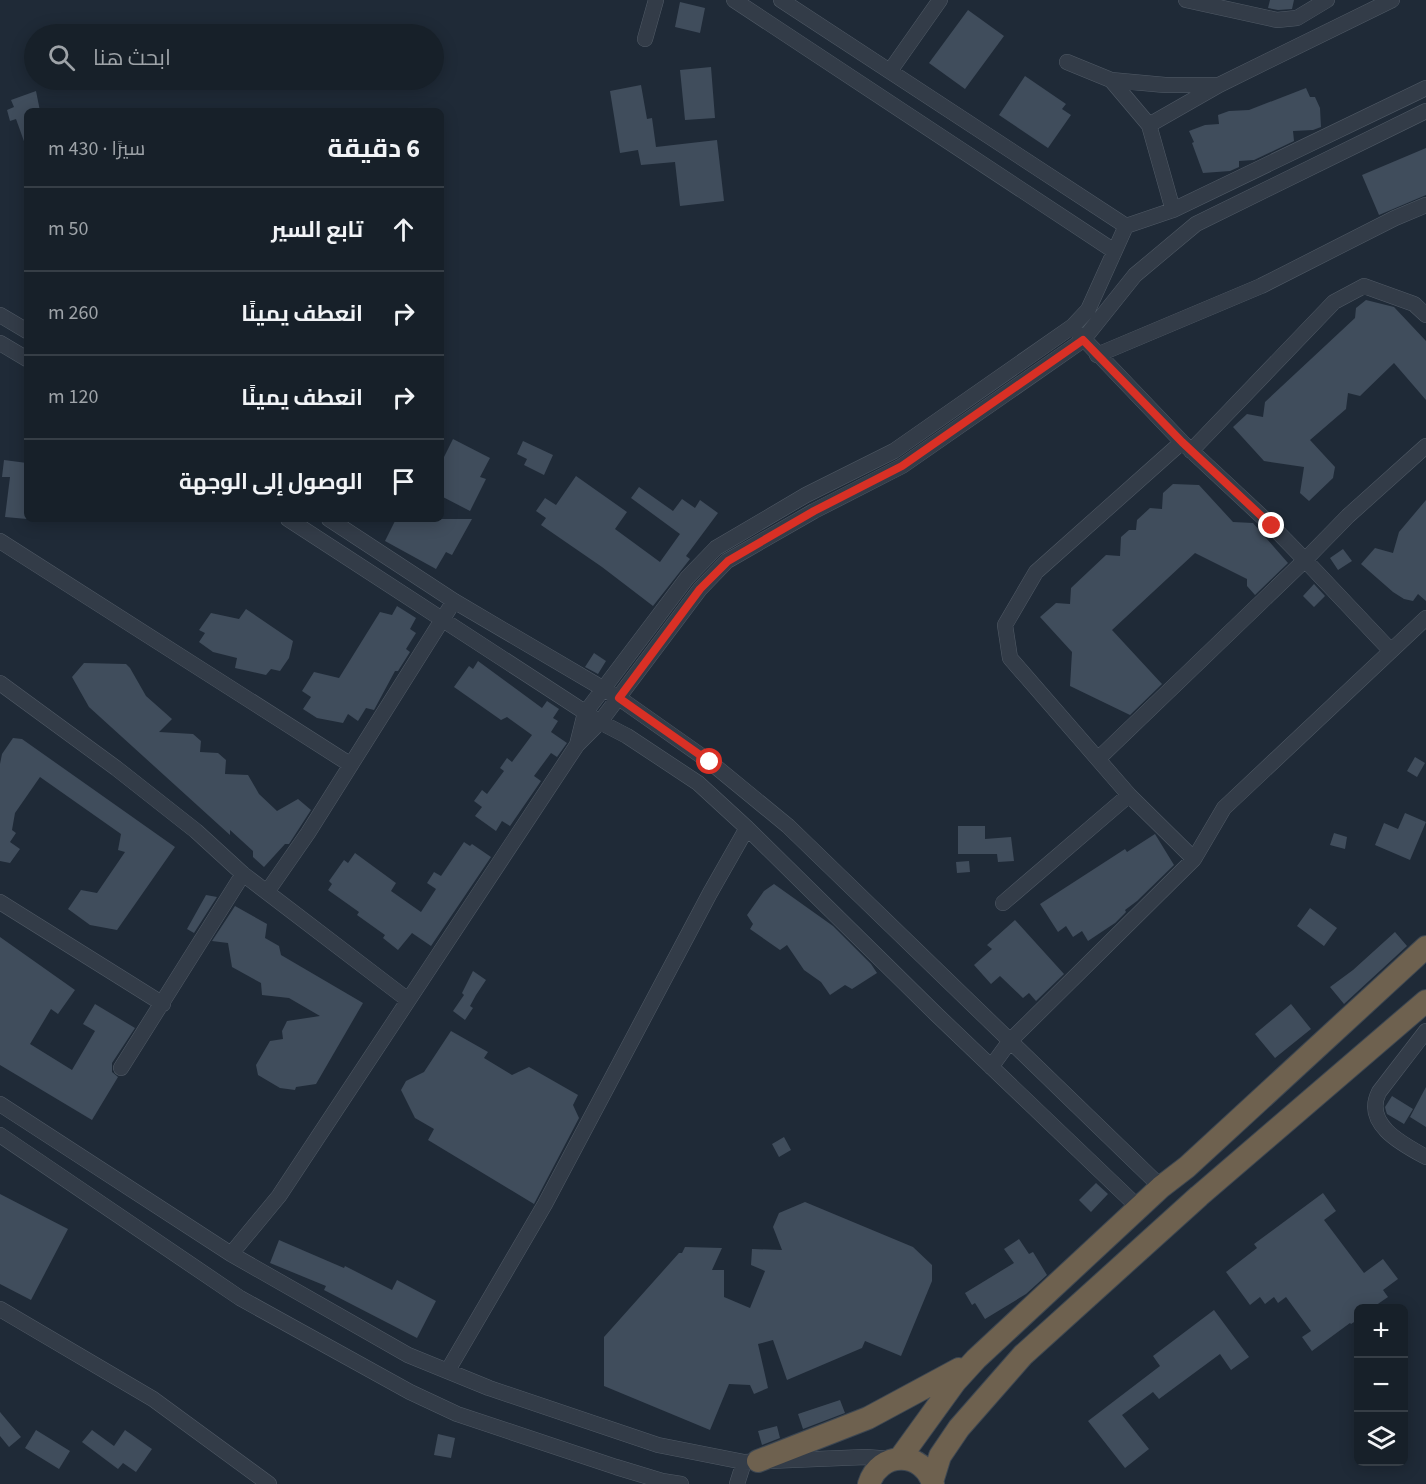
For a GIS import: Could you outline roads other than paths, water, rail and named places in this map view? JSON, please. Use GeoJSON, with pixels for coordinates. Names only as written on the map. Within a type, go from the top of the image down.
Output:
{"type":"FeatureCollection","features":[{"type":"Feature","properties":{"kind":"highway"},"geometry":{"type":"LineString","coordinates":[[896,1459],[954,1382],[976,1359],[1140,1209],[1161,1187],[1187,1167],[1426,947]]}},
{"type":"Feature","properties":{"kind":"highway"},"geometry":{"type":"LineString","coordinates":[[932,1483],[940,1456],[959,1428],[1023,1355],[1199,1196],[1426,1002]]}},
{"type":"Feature","properties":{"kind":"highway"},"geometry":{"type":"LineString","coordinates":[[751,1462],[868,1418],[976,1359]]}},
{"type":"Feature","properties":{"kind":"highway"},"geometry":{"type":"LineString","coordinates":[[869,1484],[879,1466],[896,1459],[908,1459],[922,1466],[932,1483]]}},
{"type":"Feature","properties":{"kind":"street"},"geometry":{"type":"LineString","coordinates":[[645,39],[656,0]]}},
{"type":"Feature","properties":{"kind":"street"},"geometry":{"type":"LineString","coordinates":[[734,0],[1114,251]]}},
{"type":"Feature","properties":{"kind":"street"},"geometry":{"type":"LineString","coordinates":[[781,0],[1126,226]]}},
{"type":"Feature","properties":{"kind":"street"},"geometry":{"type":"LineString","coordinates":[[890,71],[940,0]]}},
{"type":"Feature","properties":{"kind":"street"},"geometry":{"type":"LineString","coordinates":[[1186,0],[1278,20],[1297,18],[1327,0]]}},
{"type":"Feature","properties":{"kind":"street"},"geometry":{"type":"LineString","coordinates":[[1149,124],[1219,85],[1392,0]]}},
{"type":"Feature","properties":{"kind":"street"},"geometry":{"type":"LineString","coordinates":[[1067,62],[1111,80],[1165,85],[1219,85]]}},
{"type":"Feature","properties":{"kind":"street"},"geometry":{"type":"LineString","coordinates":[[1111,80],[1149,124],[1173,210]]}},
{"type":"Feature","properties":{"kind":"street"},"geometry":{"type":"LineString","coordinates":[[577,745],[585,713],[687,578],[717,548],[806,495],[894,451],[1073,326],[1088,310],[1126,226],[1173,210],[1426,88]]}},
{"type":"Feature","properties":{"kind":"street"},"geometry":{"type":"LineString","coordinates":[[231,1254],[279,1196],[577,745],[600,722],[619,698],[700,589],[728,561],[814,511],[902,466],[1083,340],[1135,276],[1196,224],[1426,111]]}},
{"type":"Feature","properties":{"kind":"street"},"geometry":{"type":"LineString","coordinates":[[1097,355],[1261,286],[1426,205]]}},
{"type":"Feature","properties":{"kind":"street"},"geometry":{"type":"LineString","coordinates":[[1194,859],[1130,795],[1010,658],[1005,625],[1036,572],[1187,446],[1334,302],[1364,286],[1414,304],[1426,315]]}},
{"type":"Feature","properties":{"kind":"street"},"geometry":{"type":"LineString","coordinates":[[0,315],[24,329]]}},
{"type":"Feature","properties":{"kind":"street"},"geometry":{"type":"LineString","coordinates":[[1073,326],[1097,355],[1187,446],[1272,526],[1391,651]]}},
{"type":"Feature","properties":{"kind":"street"},"geometry":{"type":"LineString","coordinates":[[0,343],[24,357]]}},
{"type":"Feature","properties":{"kind":"street"},"geometry":{"type":"LineString","coordinates":[[1098,759],[1305,560],[1347,516],[1426,446]]}},
{"type":"Feature","properties":{"kind":"street"},"geometry":{"type":"LineString","coordinates":[[293,522],[585,713],[627,736],[698,783],[1140,1209]]}},
{"type":"Feature","properties":{"kind":"street"},"geometry":{"type":"LineString","coordinates":[[334,522],[454,601],[619,698],[710,762],[788,826],[1161,1187]]}},
{"type":"Feature","properties":{"kind":"street"},"geometry":{"type":"LineString","coordinates":[[0,541],[351,765]]}},
{"type":"Feature","properties":{"kind":"street"},"geometry":{"type":"LineString","coordinates":[[267,892],[308,833],[454,601]]}},
{"type":"Feature","properties":{"kind":"street"},"geometry":{"type":"LineString","coordinates":[[991,1067],[1010,1041],[1194,859],[1224,808],[1426,618]]}},
{"type":"Feature","properties":{"kind":"street"},"geometry":{"type":"LineString","coordinates":[[2,690],[125,775],[196,831],[243,874],[408,1000]]}},
{"type":"Feature","properties":{"kind":"street"},"geometry":{"type":"LineString","coordinates":[[1003,903],[1130,795]]}},
{"type":"Feature","properties":{"kind":"street"},"geometry":{"type":"LineString","coordinates":[[448,1370],[545,1204],[710,893],[747,828]]}},
{"type":"Feature","properties":{"kind":"street"},"geometry":{"type":"LineString","coordinates":[[121,1068],[243,874]]}},
{"type":"Feature","properties":{"kind":"street"},"geometry":{"type":"LineString","coordinates":[[0,902],[163,1004]]}},
{"type":"Feature","properties":{"kind":"street"},"geometry":{"type":"LineString","coordinates":[[1426,1031],[1374,1101],[1376,1116],[1381,1125],[1402,1143],[1426,1157]]}},
{"type":"Feature","properties":{"kind":"street"},"geometry":{"type":"LineString","coordinates":[[0,1104],[231,1254],[408,1355],[489,1388],[658,1445],[751,1462],[866,1457],[896,1459]]}},
{"type":"Feature","properties":{"kind":"street"},"geometry":{"type":"LineString","coordinates":[[0,1135],[240,1298],[410,1392],[457,1414],[616,1467],[662,1481],[681,1484]]}},
{"type":"Feature","properties":{"kind":"street"},"geometry":{"type":"LineString","coordinates":[[0,1309],[153,1399],[269,1484]]}},
{"type":"Feature","properties":{"kind":"street"},"geometry":{"type":"LineString","coordinates":[[737,1484],[751,1462]]}}]}
